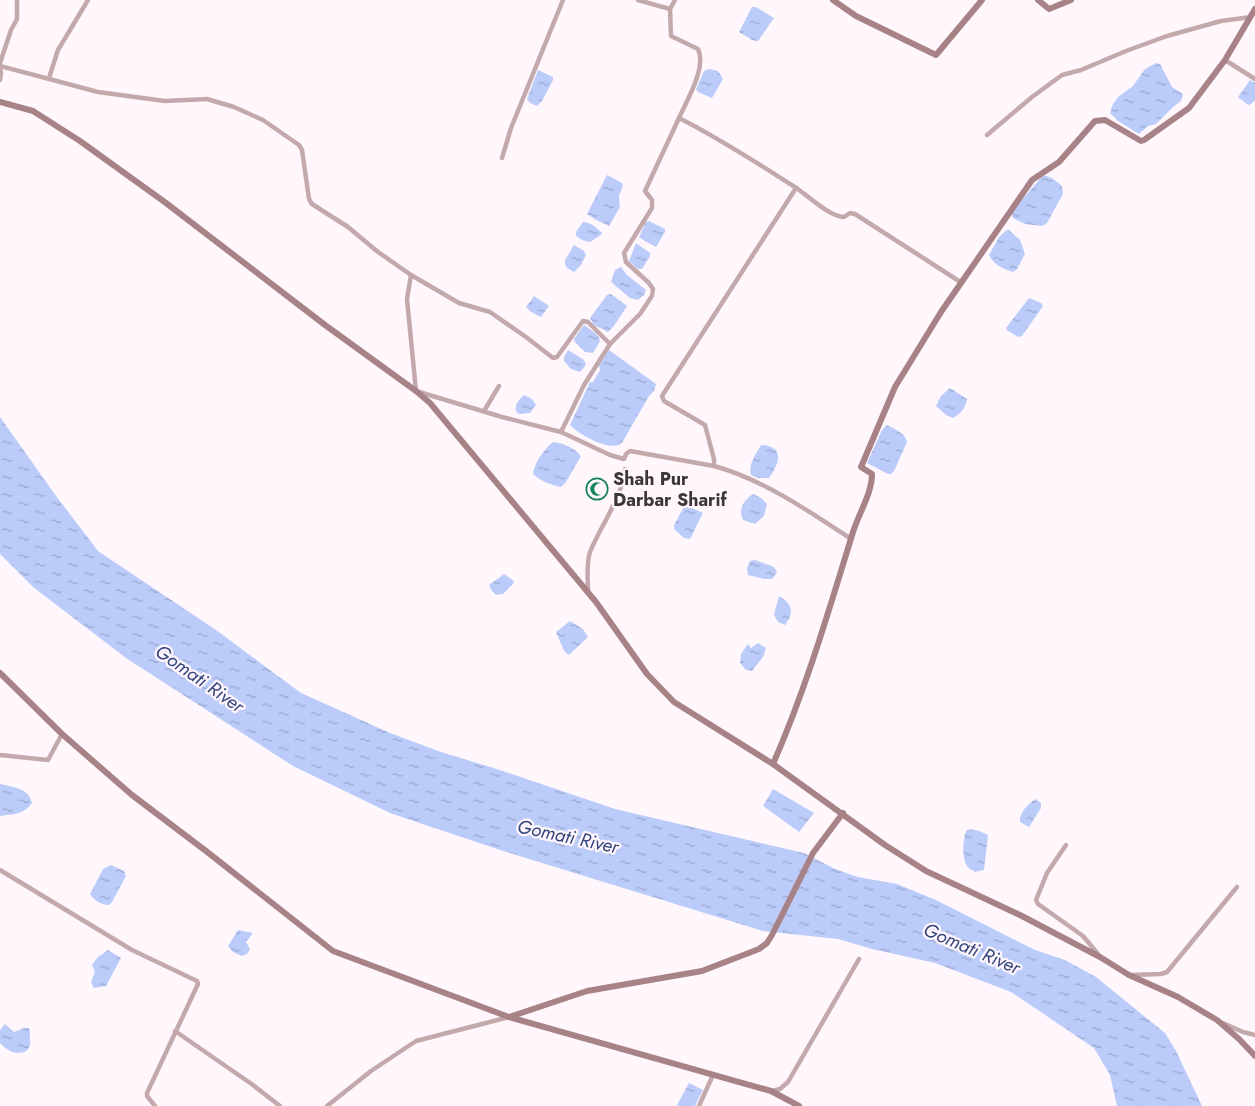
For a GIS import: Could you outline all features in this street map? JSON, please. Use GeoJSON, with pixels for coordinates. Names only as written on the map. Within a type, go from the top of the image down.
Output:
{"type":"FeatureCollection","features":[{"type":"Feature","properties":{"kind":"street"},"geometry":{"type":"LineString","coordinates":[[0,80],[0,66],[11,30],[17,19],[17,0]]}},
{"type":"Feature","properties":{"kind":"street"},"geometry":{"type":"LineString","coordinates":[[48,78],[58,50],[88,0]]}},
{"type":"Feature","properties":{"kind":"street"},"geometry":{"type":"LineString","coordinates":[[502,158],[511,128],[563,0]]}},
{"type":"Feature","properties":{"kind":"street"},"geometry":{"type":"LineString","coordinates":[[638,0],[670,10]]}},
{"type":"Feature","properties":{"kind":"street"},"geometry":{"type":"LineString","coordinates":[[561,432],[584,385],[610,344],[640,314],[652,296],[653,289],[626,262],[624,253],[652,208],[652,200],[645,190],[694,84],[700,65],[698,48],[672,36],[670,10],[675,0]]}},
{"type":"Feature","properties":{"kind":"street"},"geometry":{"type":"LineString","coordinates":[[833,0],[856,16],[936,55],[982,0]]}},
{"type":"Feature","properties":{"kind":"street"},"geometry":{"type":"LineString","coordinates":[[1038,0],[1049,9],[1071,0]]}},
{"type":"Feature","properties":{"kind":"street"},"geometry":{"type":"LineString","coordinates":[[773,764],[798,700],[851,539],[872,482],[872,474],[861,467],[891,396],[922,341],[1032,180],[1059,162],[1095,121],[1104,120],[1137,140],[1144,140],[1189,108],[1226,60],[1255,9]]}},
{"type":"Feature","properties":{"kind":"street"},"geometry":{"type":"LineString","coordinates":[[987,135],[1062,75],[1081,70],[1167,36],[1222,21],[1251,17]]}},
{"type":"Feature","properties":{"kind":"street"},"geometry":{"type":"LineString","coordinates":[[1226,60],[1255,80]]}},
{"type":"Feature","properties":{"kind":"street"},"geometry":{"type":"LineString","coordinates":[[0,66],[98,92],[164,101],[208,99],[234,107],[263,120],[299,145],[302,150],[309,199],[312,204],[348,227],[378,252],[411,275],[459,303],[490,312],[553,358],[557,357],[583,321],[588,322],[610,344]]}},
{"type":"Feature","properties":{"kind":"street"},"geometry":{"type":"LineString","coordinates":[[0,102],[33,111],[80,141],[166,203],[319,320],[416,391],[442,417],[588,592],[647,674],[674,702],[773,764],[885,845],[926,871],[1020,916],[1100,957],[1129,975],[1178,997],[1217,1020],[1243,1032],[1255,1035]]}},
{"type":"Feature","properties":{"kind":"street"},"geometry":{"type":"LineString","coordinates":[[679,118],[705,131],[796,188],[835,215],[844,217],[855,214],[962,283]]}},
{"type":"Feature","properties":{"kind":"street"},"geometry":{"type":"LineString","coordinates":[[714,466],[714,459],[705,425],[664,401],[662,396],[796,188]]}},
{"type":"Feature","properties":{"kind":"street"},"geometry":{"type":"LineString","coordinates":[[411,275],[407,299],[416,391]]}},
{"type":"Feature","properties":{"kind":"street"},"geometry":{"type":"LineString","coordinates":[[484,411],[499,386]]}},
{"type":"Feature","properties":{"kind":"street"},"geometry":{"type":"LineString","coordinates":[[416,391],[561,432],[610,455],[624,459],[630,451],[725,469],[799,505],[851,539]]}},
{"type":"Feature","properties":{"kind":"street"},"geometry":{"type":"LineString","coordinates":[[588,592],[590,554],[625,476],[625,468]]}},
{"type":"Feature","properties":{"kind":"street"},"geometry":{"type":"LineString","coordinates":[[0,673],[62,734],[132,795],[206,850],[333,951],[509,1017],[771,1091],[799,1106]]}},
{"type":"Feature","properties":{"kind":"street"},"geometry":{"type":"LineString","coordinates":[[0,755],[48,760],[62,734]]}},
{"type":"Feature","properties":{"kind":"street"},"geometry":{"type":"LineString","coordinates":[[327,1106],[371,1071],[416,1041],[509,1017],[587,991],[702,971],[759,949],[772,935],[813,853],[842,814]]}},
{"type":"Feature","properties":{"kind":"street"},"geometry":{"type":"LineString","coordinates":[[1066,845],[1047,873],[1037,902],[1083,936],[1100,957]]}},
{"type":"Feature","properties":{"kind":"street"},"geometry":{"type":"LineString","coordinates":[[0,870],[132,950],[197,981],[198,984],[147,1093],[146,1096],[155,1106]]}},
{"type":"Feature","properties":{"kind":"street"},"geometry":{"type":"LineString","coordinates":[[1129,975],[1168,972],[1237,887]]}},
{"type":"Feature","properties":{"kind":"street"},"geometry":{"type":"LineString","coordinates":[[771,1091],[780,1089],[788,1082],[859,959]]}},
{"type":"Feature","properties":{"kind":"street"},"geometry":{"type":"LineString","coordinates":[[1217,1020],[1255,1056]]}},
{"type":"Feature","properties":{"kind":"street"},"geometry":{"type":"LineString","coordinates":[[176,1031],[254,1085],[280,1106]]}},
{"type":"Feature","properties":{"kind":"street"},"geometry":{"type":"LineString","coordinates":[[699,1106],[713,1075]]}},
{"type":"Feature","properties":{"kind":"water"},"geometry":{"type":"Polygon","coordinates":[[[752,7],[756,7],[774,18],[758,41],[752,40],[739,32],[752,7]]]}},
{"type":"Feature","properties":{"kind":"water"},"geometry":{"type":"Polygon","coordinates":[[[1156,63],[1160,64],[1172,87],[1183,94],[1181,101],[1156,124],[1148,126],[1139,134],[1118,121],[1110,113],[1118,97],[1133,86],[1145,69],[1156,63]]]}},
{"type":"Feature","properties":{"kind":"water"},"geometry":{"type":"Polygon","coordinates":[[[709,69],[718,71],[723,79],[712,98],[698,92],[696,89],[704,71],[709,69]]]}},
{"type":"Feature","properties":{"kind":"water"},"geometry":{"type":"Polygon","coordinates":[[[538,70],[553,77],[553,80],[542,101],[537,106],[530,103],[527,99],[538,70]]]}},
{"type":"Feature","properties":{"kind":"water"},"geometry":{"type":"Polygon","coordinates":[[[1250,80],[1255,83],[1255,100],[1248,105],[1238,97],[1250,80]]]}},
{"type":"Feature","properties":{"kind":"water"},"geometry":{"type":"Polygon","coordinates":[[[607,175],[622,183],[623,186],[619,196],[620,207],[609,226],[587,214],[607,175]]]}},
{"type":"Feature","properties":{"kind":"water"},"geometry":{"type":"Polygon","coordinates":[[[1043,175],[1052,178],[1062,186],[1063,194],[1047,223],[1042,226],[1025,224],[1013,218],[1011,213],[1043,175]]]}},
{"type":"Feature","properties":{"kind":"water"},"geometry":{"type":"Polygon","coordinates":[[[649,221],[665,229],[656,247],[639,237],[646,222],[649,221]]]}},
{"type":"Feature","properties":{"kind":"water"},"geometry":{"type":"Polygon","coordinates":[[[583,222],[593,225],[602,234],[590,242],[582,240],[576,236],[576,232],[583,222]]]}},
{"type":"Feature","properties":{"kind":"water"},"geometry":{"type":"Polygon","coordinates":[[[1008,229],[1020,240],[1025,254],[1017,269],[1013,272],[999,266],[989,255],[999,237],[1008,229]]]}},
{"type":"Feature","properties":{"kind":"water"},"geometry":{"type":"Polygon","coordinates":[[[636,243],[650,253],[642,269],[638,269],[629,261],[636,243]]]}},
{"type":"Feature","properties":{"kind":"water"},"geometry":{"type":"Polygon","coordinates":[[[574,245],[584,251],[586,255],[581,265],[574,272],[567,268],[565,260],[574,245]]]}},
{"type":"Feature","properties":{"kind":"water"},"geometry":{"type":"Polygon","coordinates":[[[621,267],[627,275],[646,290],[644,295],[638,300],[630,298],[611,282],[615,270],[621,267]]]}},
{"type":"Feature","properties":{"kind":"water"},"geometry":{"type":"Polygon","coordinates":[[[611,294],[627,306],[608,332],[594,325],[590,318],[607,295],[611,294]]]}},
{"type":"Feature","properties":{"kind":"water"},"geometry":{"type":"Polygon","coordinates":[[[534,296],[549,306],[541,317],[526,307],[534,296]]]}},
{"type":"Feature","properties":{"kind":"water"},"geometry":{"type":"Polygon","coordinates":[[[1029,298],[1041,303],[1043,306],[1022,336],[1018,337],[1006,328],[1029,298]]]}},
{"type":"Feature","properties":{"kind":"water"},"geometry":{"type":"Polygon","coordinates":[[[584,325],[599,337],[600,341],[593,353],[585,352],[574,339],[584,325]]]}},
{"type":"Feature","properties":{"kind":"water"},"geometry":{"type":"Polygon","coordinates":[[[568,350],[584,360],[586,365],[580,372],[571,369],[564,361],[568,350]]]}},
{"type":"Feature","properties":{"kind":"water"},"geometry":{"type":"Polygon","coordinates":[[[609,350],[656,384],[654,391],[649,396],[622,443],[610,446],[595,441],[570,425],[590,382],[593,382],[600,370],[599,365],[609,350]]]}},
{"type":"Feature","properties":{"kind":"water"},"geometry":{"type":"Polygon","coordinates":[[[950,388],[967,399],[963,410],[953,418],[946,415],[936,406],[941,396],[950,388]]]}},
{"type":"Feature","properties":{"kind":"water"},"geometry":{"type":"Polygon","coordinates":[[[524,395],[532,399],[536,405],[530,413],[517,413],[516,405],[524,395]]]}},
{"type":"Feature","properties":{"kind":"water","name":"Gomati River"},"geometry":{"type":"Polygon","coordinates":[[[0,417],[98,551],[216,630],[301,693],[390,733],[441,752],[615,809],[804,853],[835,869],[858,877],[897,884],[936,900],[1035,950],[1065,960],[1096,977],[1165,1033],[1176,1051],[1202,1106],[1117,1106],[1110,1075],[1094,1048],[1011,992],[935,963],[872,949],[838,939],[763,931],[500,850],[390,813],[293,766],[126,658],[33,587],[0,554],[0,417]]]}},
{"type":"Feature","properties":{"kind":"water"},"geometry":{"type":"Polygon","coordinates":[[[887,425],[902,434],[907,442],[891,474],[867,463],[882,430],[887,425]]]}},
{"type":"Feature","properties":{"kind":"water"},"geometry":{"type":"Polygon","coordinates":[[[553,442],[568,446],[581,456],[561,487],[539,479],[533,474],[540,456],[553,442]]]}},
{"type":"Feature","properties":{"kind":"water"},"geometry":{"type":"Polygon","coordinates":[[[761,445],[774,448],[778,456],[776,467],[769,478],[758,478],[751,475],[750,471],[761,445]]]}},
{"type":"Feature","properties":{"kind":"water"},"geometry":{"type":"Polygon","coordinates":[[[753,494],[767,504],[764,516],[755,524],[743,520],[741,512],[744,502],[753,494]]]}},
{"type":"Feature","properties":{"kind":"water"},"geometry":{"type":"Polygon","coordinates":[[[685,505],[703,513],[690,539],[684,538],[674,529],[674,525],[685,505]]]}},
{"type":"Feature","properties":{"kind":"water"},"geometry":{"type":"Polygon","coordinates":[[[755,560],[774,567],[777,572],[772,579],[748,575],[747,568],[750,561],[755,560]]]}},
{"type":"Feature","properties":{"kind":"water"},"geometry":{"type":"Polygon","coordinates":[[[504,574],[514,581],[513,584],[503,594],[496,595],[489,585],[504,574]]]}},
{"type":"Feature","properties":{"kind":"water"},"geometry":{"type":"Polygon","coordinates":[[[779,596],[787,602],[791,609],[790,616],[785,625],[778,622],[774,615],[779,596]]]}},
{"type":"Feature","properties":{"kind":"water"},"geometry":{"type":"Polygon","coordinates":[[[570,621],[583,629],[588,637],[569,655],[564,651],[556,632],[570,621]]]}},
{"type":"Feature","properties":{"kind":"water"},"geometry":{"type":"Polygon","coordinates":[[[758,643],[766,648],[763,657],[752,671],[746,670],[740,663],[741,654],[748,644],[751,648],[758,643]]]}},
{"type":"Feature","properties":{"kind":"water"},"geometry":{"type":"Polygon","coordinates":[[[0,784],[24,791],[28,794],[32,803],[22,812],[0,816],[0,784]]]}},
{"type":"Feature","properties":{"kind":"water"},"geometry":{"type":"Polygon","coordinates":[[[773,789],[814,813],[799,832],[763,806],[773,789]]]}},
{"type":"Feature","properties":{"kind":"water"},"geometry":{"type":"Polygon","coordinates":[[[1035,799],[1041,803],[1041,808],[1029,827],[1020,822],[1020,818],[1024,809],[1035,799]]]}},
{"type":"Feature","properties":{"kind":"water"},"geometry":{"type":"Polygon","coordinates":[[[971,829],[988,835],[984,870],[975,872],[966,864],[964,855],[965,833],[971,829]]]}},
{"type":"Feature","properties":{"kind":"water"},"geometry":{"type":"Polygon","coordinates":[[[111,865],[124,871],[126,876],[112,902],[106,905],[98,902],[90,894],[103,869],[111,865]]]}},
{"type":"Feature","properties":{"kind":"water"},"geometry":{"type":"Polygon","coordinates":[[[238,930],[253,933],[246,942],[250,949],[247,954],[242,956],[233,952],[228,946],[238,930]]]}},
{"type":"Feature","properties":{"kind":"water"},"geometry":{"type":"Polygon","coordinates":[[[108,950],[121,958],[106,986],[94,988],[91,982],[95,972],[92,965],[98,957],[108,950]]]}},
{"type":"Feature","properties":{"kind":"water"},"geometry":{"type":"Polygon","coordinates":[[[5,1024],[14,1032],[29,1028],[30,1046],[26,1051],[21,1053],[13,1052],[7,1050],[0,1043],[0,1030],[5,1024]]]}},
{"type":"Feature","properties":{"kind":"water"},"geometry":{"type":"Polygon","coordinates":[[[689,1083],[703,1090],[695,1106],[679,1106],[677,1105],[689,1083]]]}},
{"type":"Feature","properties":{"kind":"place","name":"Shah Pur Darbar Sharif"},"geometry":{"type":"Point","coordinates":[597,489]}}]}
